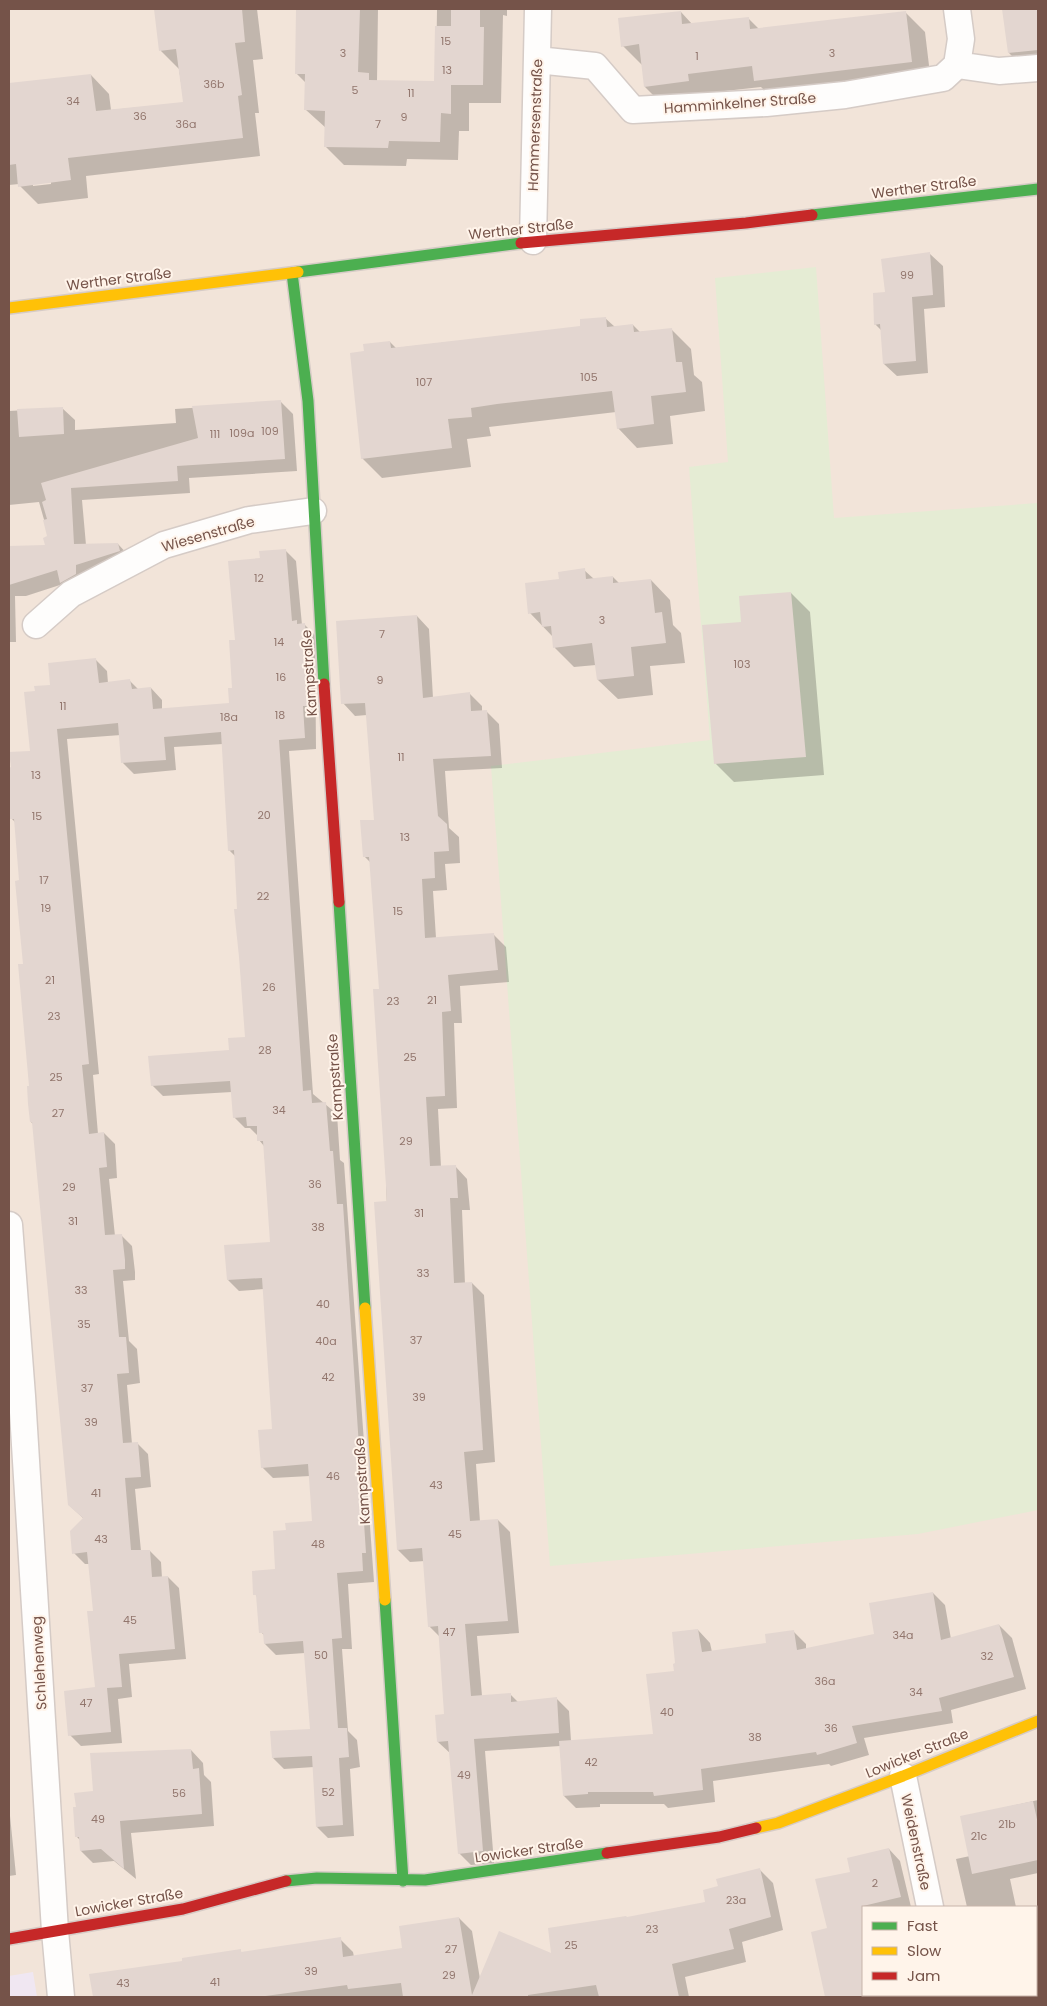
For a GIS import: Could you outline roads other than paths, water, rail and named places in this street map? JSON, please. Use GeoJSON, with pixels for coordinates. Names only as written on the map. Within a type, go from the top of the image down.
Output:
{"type":"FeatureCollection","features":[{"type":"Feature","properties":{"kind":"street","name":"Hammersenstraße"},"geometry":{"type":"LineString","coordinates":[[532,241],[538,9]]}},
{"type":"Feature","properties":{"kind":"street"},"geometry":{"type":"LineString","coordinates":[[956,9],[961,39],[957,65],[999,71],[1038,68]]}},
{"type":"Feature","properties":{"kind":"street","name":"Hamminkelner Straße"},"geometry":{"type":"LineString","coordinates":[[537,60],[595,66],[632,110],[736,106],[845,95],[943,78],[957,65]]}},
{"type":"Feature","properties":{"kind":"street","name":"Werther Straße"},"geometry":{"type":"LineString","coordinates":[[9,308],[532,241],[746,223],[1038,188]]}},
{"type":"Feature","properties":{"kind":"street","name":"Kampstraße"},"geometry":{"type":"LineString","coordinates":[[292,273],[308,401],[313,511],[403,1880]]}},
{"type":"Feature","properties":{"kind":"street","name":"Wiesenstraße"},"geometry":{"type":"LineString","coordinates":[[36,625],[71,594],[164,545],[249,520],[313,511]]}},
{"type":"Feature","properties":{"kind":"street","name":"Schlehenweg"},"geometry":{"type":"LineString","coordinates":[[9,1225],[16,1397],[54,1931],[61,1997]]}},
{"type":"Feature","properties":{"kind":"street","name":"Lowicker Straße"},"geometry":{"type":"LineString","coordinates":[[9,1939],[183,1909],[284,1881],[316,1878],[425,1880],[719,1837],[778,1823],[903,1776],[1038,1721]]}},
{"type":"Feature","properties":{"kind":"street","name":"Weidenstraße"},"geometry":{"type":"LineString","coordinates":[[903,1776],[930,1906]]}}]}
